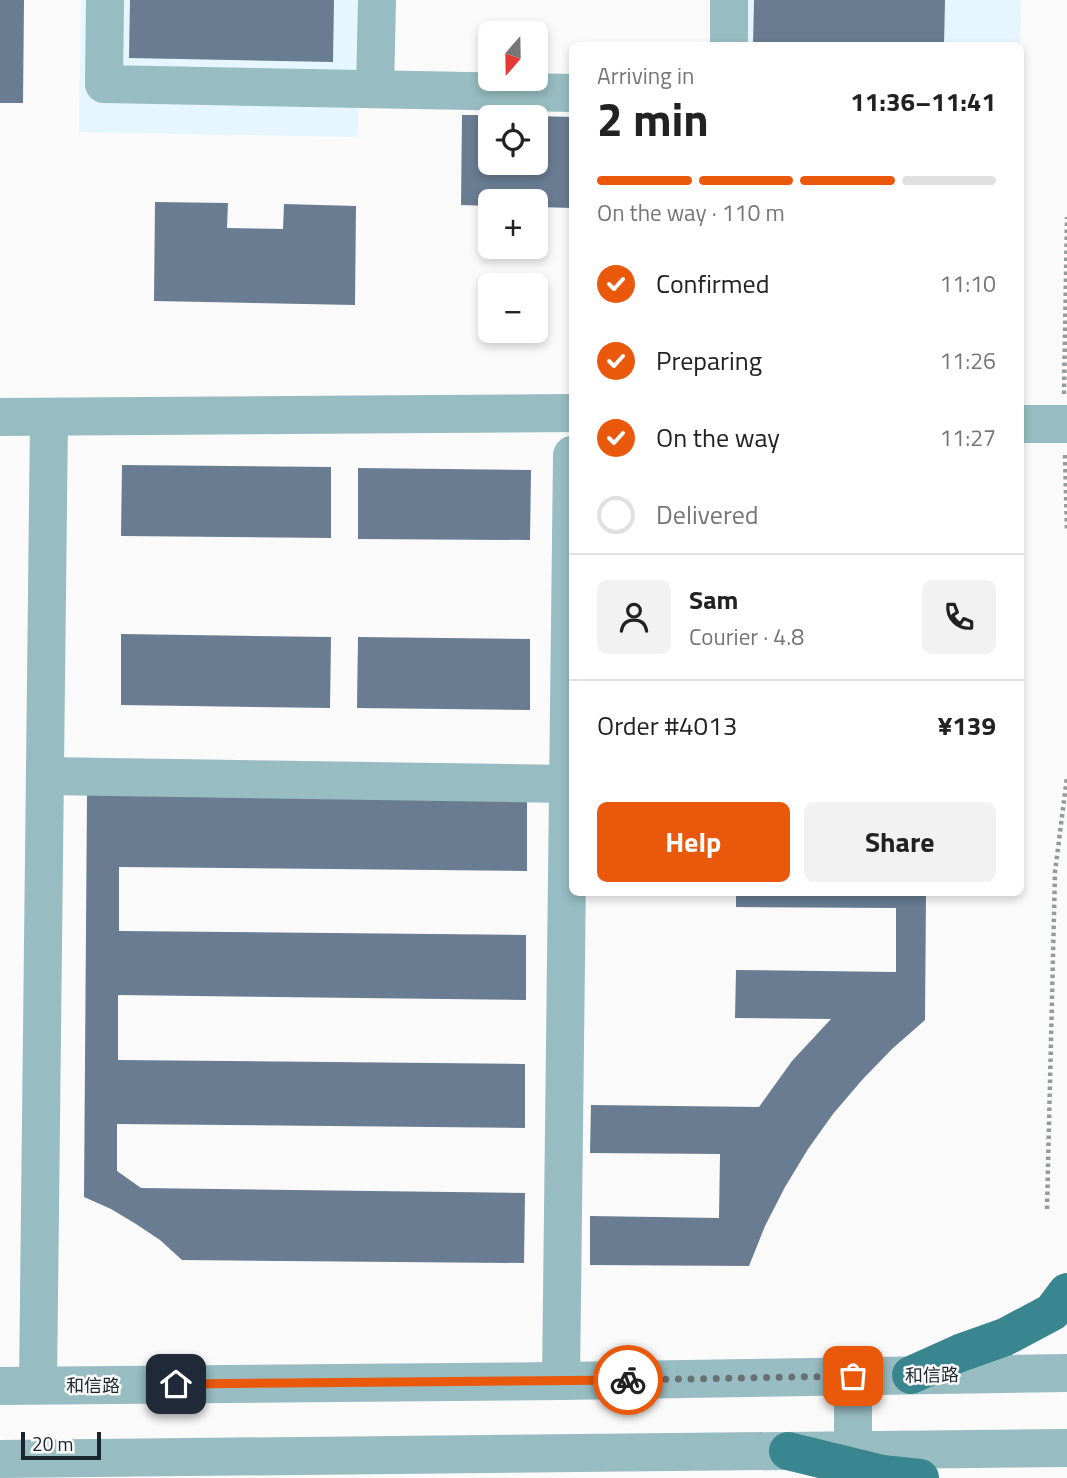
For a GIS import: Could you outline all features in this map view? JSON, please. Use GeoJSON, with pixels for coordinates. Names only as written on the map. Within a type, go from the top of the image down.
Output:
{"type":"FeatureCollection","features":[{"type":"Feature","properties":{"kind":"main road"},"geometry":{"type":"LineString","coordinates":[[911,1375],[1005,1337],[1052,1312],[1067,1292]]}},
{"type":"Feature","properties":{"kind":"main road"},"geometry":{"type":"LineString","coordinates":[[788,1451],[882,1474],[920,1478]]}},
{"type":"Feature","properties":{"kind":"street"},"geometry":{"type":"LineString","coordinates":[[105,0],[104,84],[569,93]]}},
{"type":"Feature","properties":{"kind":"street"},"geometry":{"type":"LineString","coordinates":[[376,89],[377,0]]}},
{"type":"Feature","properties":{"kind":"street"},"geometry":{"type":"LineString","coordinates":[[729,0],[729,42]]}},
{"type":"Feature","properties":{"kind":"street"},"geometry":{"type":"LineString","coordinates":[[0,417],[569,413]]}},
{"type":"Feature","properties":{"kind":"street"},"geometry":{"type":"LineString","coordinates":[[38,1385],[49,417]]}},
{"type":"Feature","properties":{"kind":"street"},"geometry":{"type":"LineString","coordinates":[[1024,424],[1065,424]]}},
{"type":"Feature","properties":{"kind":"street"},"geometry":{"type":"LineString","coordinates":[[561,1381],[569,702]]}},
{"type":"Feature","properties":{"kind":"street"},"geometry":{"type":"LineString","coordinates":[[45,776],[568,784]]}},
{"type":"Feature","properties":{"kind":"street","name":"和信路"},"geometry":{"type":"LineString","coordinates":[[0,1385],[561,1381],[1067,1373]]}},
{"type":"Feature","properties":{"kind":"street"},"geometry":{"type":"LineString","coordinates":[[853,1376],[853,1450]]}},
{"type":"Feature","properties":{"kind":"street"},"geometry":{"type":"LineString","coordinates":[[0,1459],[1067,1448]]}},
{"type":"Feature","properties":{"kind":"path"},"geometry":{"type":"LineString","coordinates":[[1067,216],[1067,532]]}},
{"type":"Feature","properties":{"kind":"path"},"geometry":{"type":"LineString","coordinates":[[1047,1209],[1055,872],[1067,777]]}},
{"type":"Feature","properties":{"kind":"shaded area"},"geometry":{"type":"Polygon","coordinates":[[[81,0],[360,0],[358,137],[79,132],[81,0]]]}},
{"type":"Feature","properties":{"kind":"shaded area"},"geometry":{"type":"Polygon","coordinates":[[[745,0],[1021,0],[1020,42],[745,42],[745,0]]]}},
{"type":"Feature","properties":{"kind":"building"},"geometry":{"type":"Polygon","coordinates":[[[0,0],[24,0],[23,103],[0,103],[0,0]]]}},
{"type":"Feature","properties":{"kind":"building"},"geometry":{"type":"Polygon","coordinates":[[[130,0],[334,0],[333,62],[129,58],[130,0]]]}},
{"type":"Feature","properties":{"kind":"building"},"geometry":{"type":"Polygon","coordinates":[[[754,0],[945,0],[944,42],[753,42],[754,0]]]}},
{"type":"Feature","properties":{"kind":"building"},"geometry":{"type":"Polygon","coordinates":[[[462,115],[478,115],[478,175],[548,175],[548,116],[569,117],[569,208],[548,207],[548,189],[478,189],[478,206],[461,205],[462,115]]]}},
{"type":"Feature","properties":{"kind":"building"},"geometry":{"type":"Polygon","coordinates":[[[155,202],[228,203],[227,228],[283,229],[284,204],[356,206],[355,305],[154,301],[155,202]]]}},
{"type":"Feature","properties":{"kind":"building"},"geometry":{"type":"Polygon","coordinates":[[[122,465],[331,467],[331,538],[121,536],[122,465]]]}},
{"type":"Feature","properties":{"kind":"building"},"geometry":{"type":"Polygon","coordinates":[[[358,468],[531,470],[530,540],[358,539],[358,468]]]}},
{"type":"Feature","properties":{"kind":"building"},"geometry":{"type":"Polygon","coordinates":[[[121,634],[331,637],[330,708],[121,705],[121,634]]]}},
{"type":"Feature","properties":{"kind":"building"},"geometry":{"type":"Polygon","coordinates":[[[358,637],[530,639],[530,710],[357,708],[358,637]]]}},
{"type":"Feature","properties":{"kind":"building"},"geometry":{"type":"Polygon","coordinates":[[[87,794],[527,799],[527,871],[119,867],[119,931],[526,935],[526,1000],[118,995],[118,1060],[525,1064],[525,1128],[117,1124],[117,1171],[141,1188],[525,1193],[524,1263],[182,1260],[160,1240],[136,1224],[84,1197],[87,794]]]}},
{"type":"Feature","properties":{"kind":"building"},"geometry":{"type":"Polygon","coordinates":[[[736,896],[926,896],[925,1020],[892,1049],[833,1114],[785,1187],[749,1266],[590,1265],[590,1216],[719,1218],[720,1154],[590,1153],[591,1105],[759,1107],[792,1061],[831,1019],[735,1018],[736,970],[896,972],[896,908],[736,907],[736,896]]]}},
{"type":"Feature","properties":{"kind":"way so far"},"geometry":{"type":"LineString","coordinates":[[628,1380],[853,1376]]}},
{"type":"Feature","properties":{"kind":"route"},"geometry":{"type":"LineString","coordinates":[[176,1384],[628,1380]]}}]}
